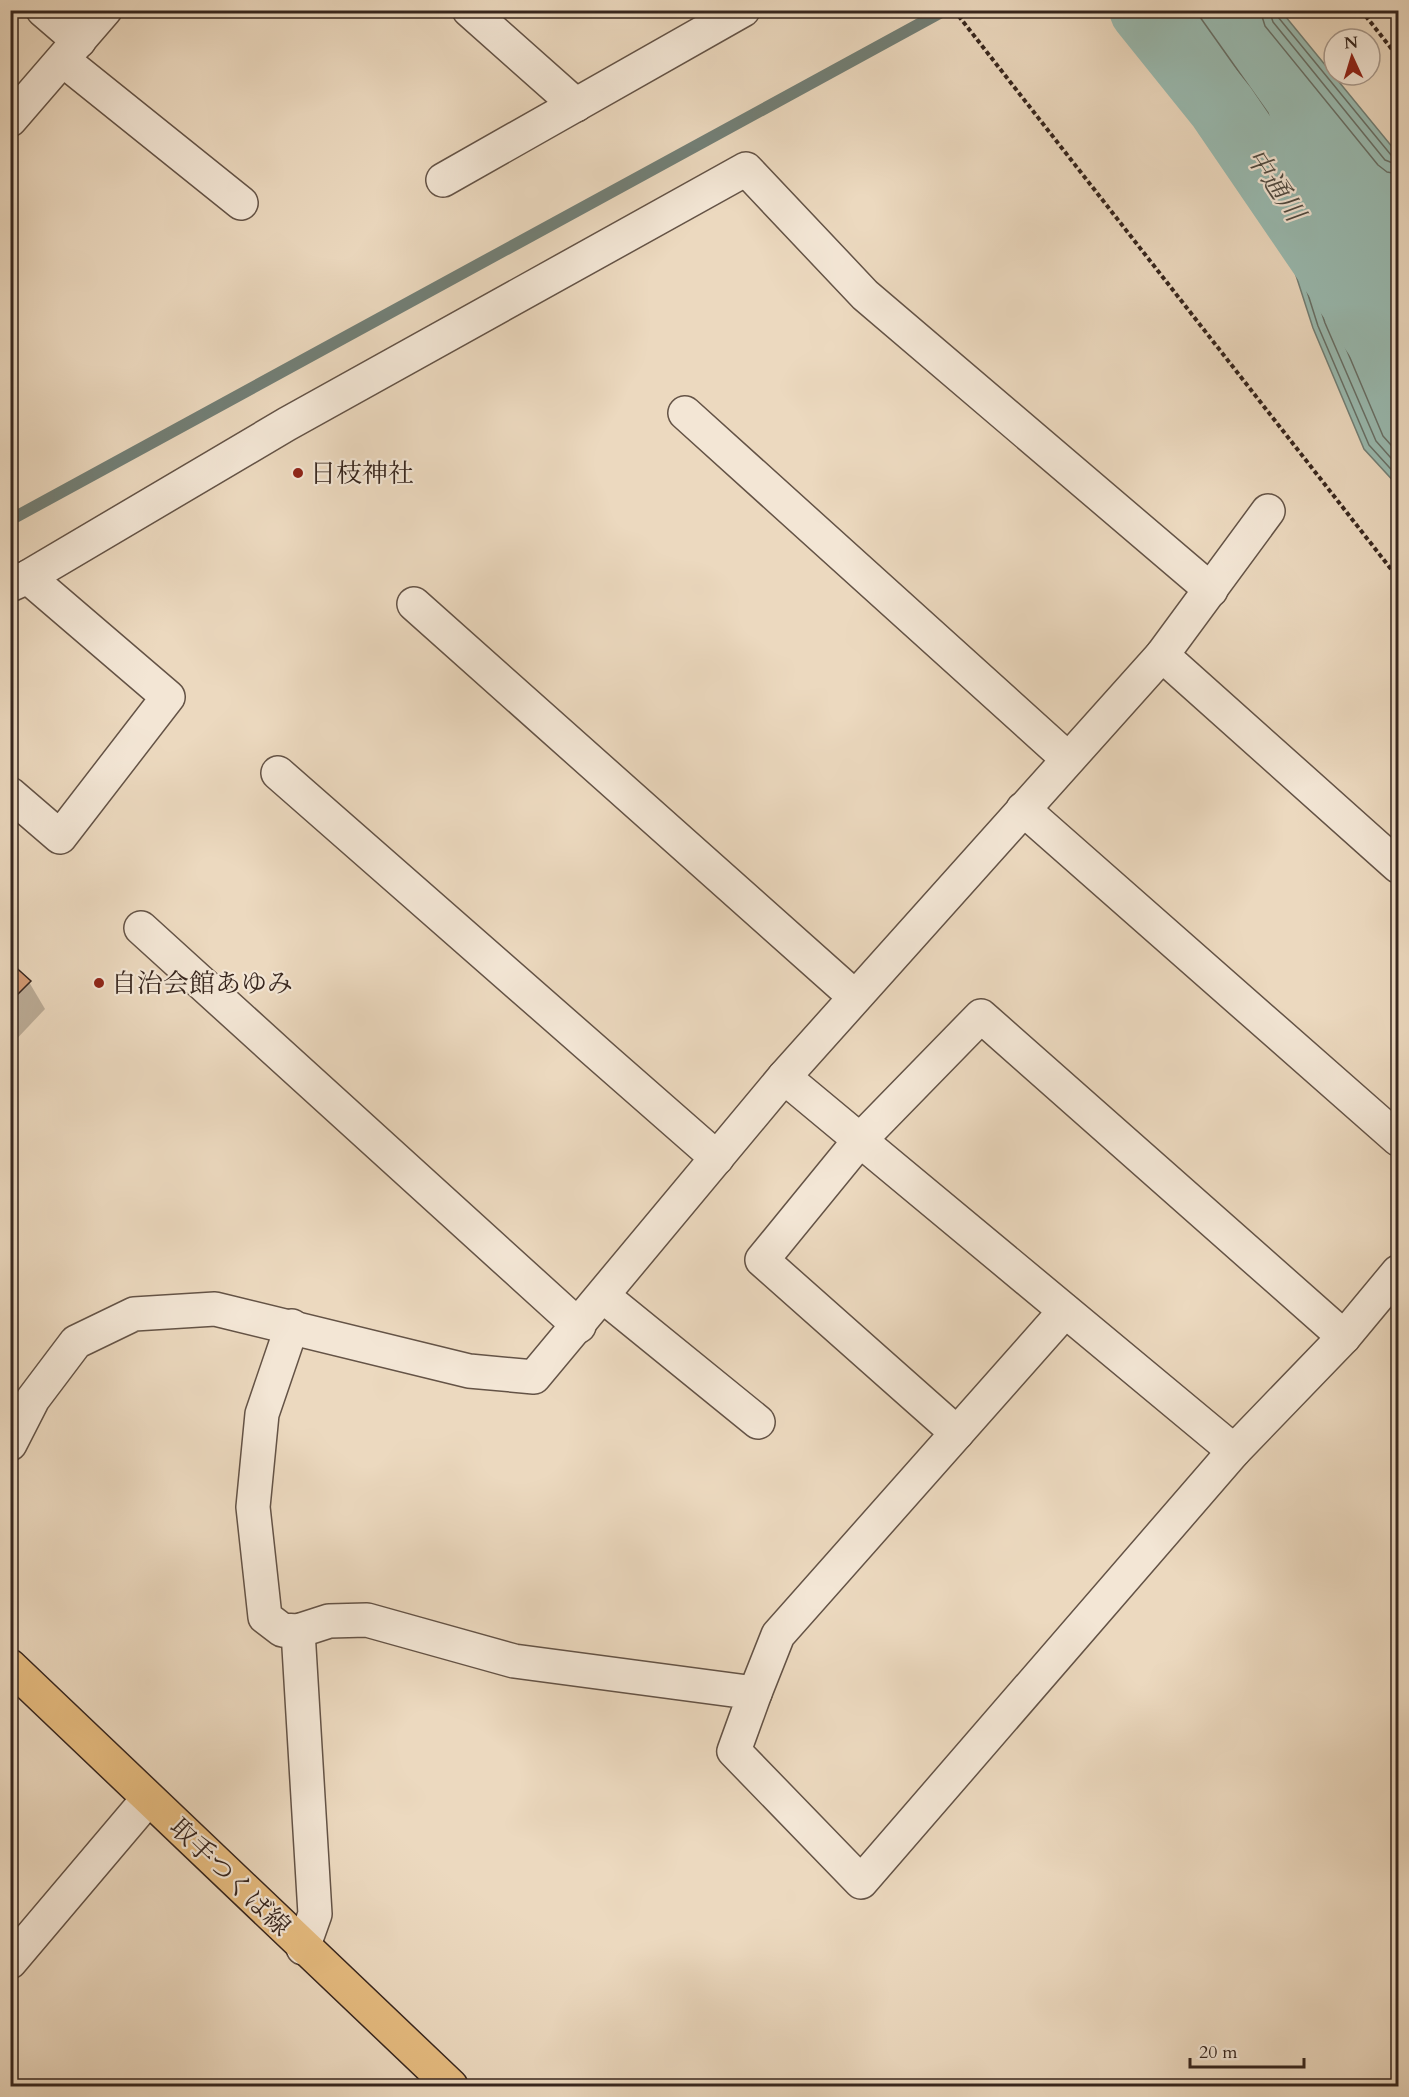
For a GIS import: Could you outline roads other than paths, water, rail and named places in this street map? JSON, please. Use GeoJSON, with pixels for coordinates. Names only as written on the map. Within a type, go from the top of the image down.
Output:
{"type":"FeatureCollection","features":[{"type":"Feature","properties":{"kind":"main road","name":"取手つくば線"},"geometry":{"type":"LineString","coordinates":[[10,1666],[303,1948],[451,2086]]}},
{"type":"Feature","properties":{"kind":"street"},"geometry":{"type":"LineString","coordinates":[[43,10],[71,51],[241,203]]}},
{"type":"Feature","properties":{"kind":"street"},"geometry":{"type":"LineString","coordinates":[[10,120],[105,10]]}},
{"type":"Feature","properties":{"kind":"street"},"geometry":{"type":"LineString","coordinates":[[469,10],[576,105]]}},
{"type":"Feature","properties":{"kind":"street"},"geometry":{"type":"LineString","coordinates":[[443,180],[743,10]]}},
{"type":"Feature","properties":{"kind":"street"},"geometry":{"type":"LineString","coordinates":[[10,795],[60,837],[168,697],[19,581],[287,424],[746,169],[865,295],[1211,590]]}},
{"type":"Feature","properties":{"kind":"street"},"geometry":{"type":"LineString","coordinates":[[685,413],[1068,759]]}},
{"type":"Feature","properties":{"kind":"street"},"geometry":{"type":"LineString","coordinates":[[10,1444],[33,1399],[76,1342],[134,1314],[215,1309],[469,1371],[534,1377],[579,1326],[784,1077],[1162,655],[1268,511]]}},
{"type":"Feature","properties":{"kind":"street"},"geometry":{"type":"LineString","coordinates":[[414,604],[855,997]]}},
{"type":"Feature","properties":{"kind":"street"},"geometry":{"type":"LineString","coordinates":[[1162,655],[1398,866]]}},
{"type":"Feature","properties":{"kind":"street"},"geometry":{"type":"LineString","coordinates":[[278,773],[717,1158]]}},
{"type":"Feature","properties":{"kind":"street"},"geometry":{"type":"LineString","coordinates":[[1023,809],[1398,1139]]}},
{"type":"Feature","properties":{"kind":"street"},"geometry":{"type":"LineString","coordinates":[[141,928],[579,1326]]}},
{"type":"Feature","properties":{"kind":"street"},"geometry":{"type":"LineString","coordinates":[[957,1433],[762,1260],[860,1140],[981,1016],[1344,1337]]}},
{"type":"Feature","properties":{"kind":"street"},"geometry":{"type":"LineString","coordinates":[[784,1077],[1234,1451]]}},
{"type":"Feature","properties":{"kind":"street"},"geometry":{"type":"LineString","coordinates":[[1065,1311],[778,1635],[734,1751],[861,1882],[1234,1451],[1344,1337],[1398,1272]]}},
{"type":"Feature","properties":{"kind":"street"},"geometry":{"type":"LineString","coordinates":[[603,1296],[758,1422]]}},
{"type":"Feature","properties":{"kind":"street"},"geometry":{"type":"LineString","coordinates":[[292,1326],[262,1414],[253,1507],[265,1617],[282,1630],[298,1631],[329,1621],[367,1620],[514,1661],[755,1693]]}},
{"type":"Feature","properties":{"kind":"street"},"geometry":{"type":"LineString","coordinates":[[298,1631],[315,1914],[303,1948]]}},
{"type":"Feature","properties":{"kind":"street"},"geometry":{"type":"LineString","coordinates":[[10,1962],[148,1798]]}},
{"type":"Feature","properties":{"kind":"water"},"geometry":{"type":"Polygon","coordinates":[[[1167,11],[1281,11],[1322,61],[1322,87],[1343,87],[1398,154],[1398,486],[1364,449],[1313,328],[1247,124],[1167,11]]]}},
{"type":"Feature","properties":{"kind":"waterway"},"geometry":{"type":"LineString","coordinates":[[10,520],[945,10]]}},
{"type":"Feature","properties":{"kind":"waterway","name":"中通川"},"geometry":{"type":"LineString","coordinates":[[1144,10],[1222,107],[1398,365]]}},
{"type":"Feature","properties":{"kind":"place","name":"日枝神社"},"geometry":{"type":"Point","coordinates":[298,473]}},
{"type":"Feature","properties":{"kind":"place","name":"自治会館あゆみ"},"geometry":{"type":"Point","coordinates":[99,983]}}]}
